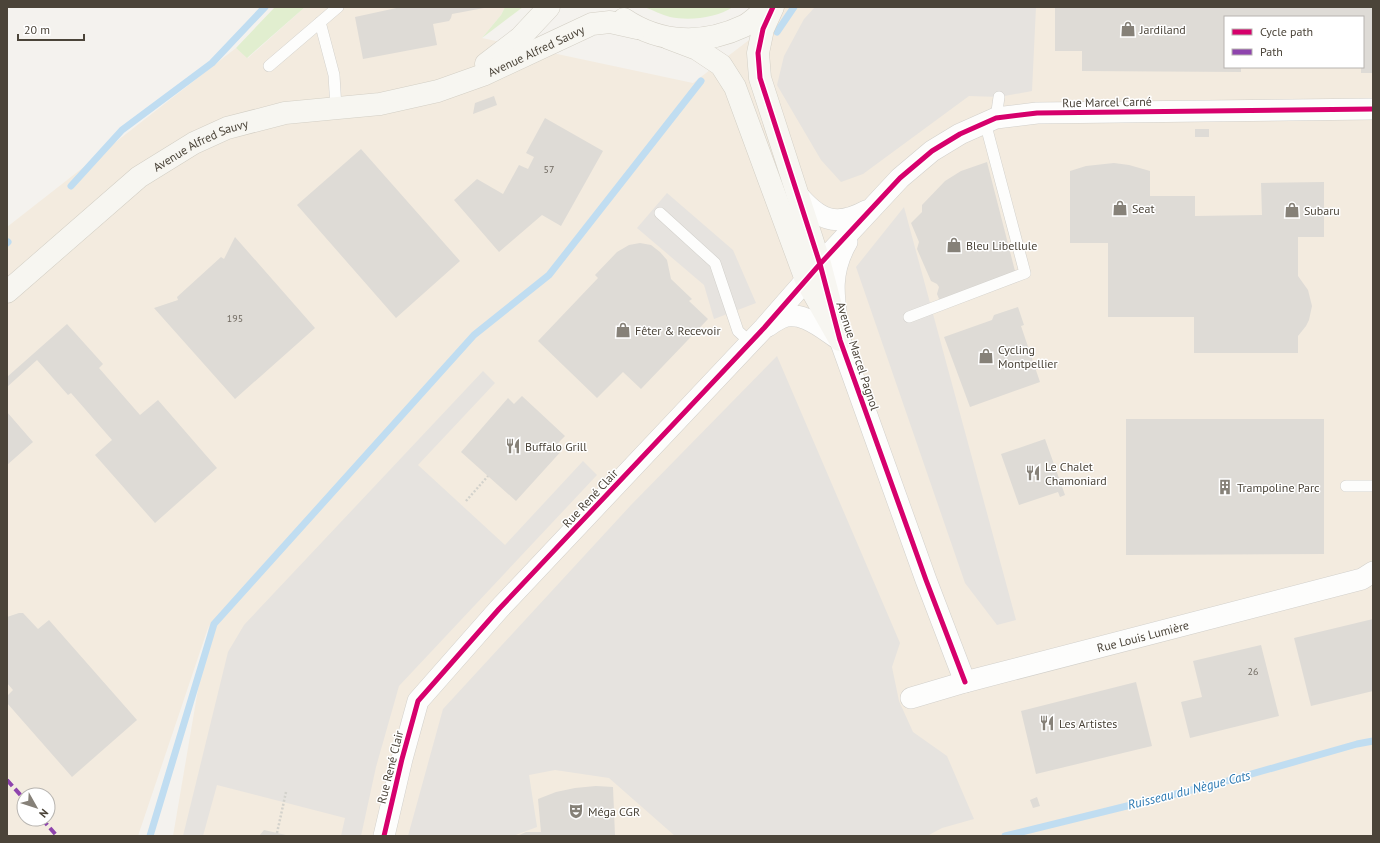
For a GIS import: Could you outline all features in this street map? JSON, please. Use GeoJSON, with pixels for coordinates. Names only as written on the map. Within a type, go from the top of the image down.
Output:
{"type":"FeatureCollection","features":[{"type":"Feature","properties":{"kind":"street","name":"Avenue Alfred Sauvy"},"geometry":{"type":"LineString","coordinates":[[438,91],[484,65],[520,38],[549,7]]}},
{"type":"Feature","properties":{"kind":"street"},"geometry":{"type":"LineString","coordinates":[[609,7],[614,13],[637,28],[668,38],[708,38],[745,25],[768,7]]}},
{"type":"Feature","properties":{"kind":"street","name":"Avenue Marcel Pagnol"},"geometry":{"type":"LineString","coordinates":[[773,7],[763,28],[758,53],[760,78],[820,264],[840,340],[926,580],[965,682]]}},
{"type":"Feature","properties":{"kind":"street","name":"Avenue Alfred Sauvy"},"geometry":{"type":"LineString","coordinates":[[7,292],[139,177],[194,143],[227,128],[285,113],[380,104],[438,91],[483,75],[592,24],[610,22],[637,28]]}},
{"type":"Feature","properties":{"kind":"street","name":"Avenue Marcel Pagnol"},"geometry":{"type":"LineString","coordinates":[[668,38],[697,49],[721,65],[735,87],[806,280],[840,340]]}},
{"type":"Feature","properties":{"kind":"street","name":"Rue Marcel Carné"},"geometry":{"type":"LineString","coordinates":[[872,208],[900,178],[932,151],[960,134],[991,120],[1038,113],[1373,109]]}},
{"type":"Feature","properties":{"kind":"street"},"geometry":{"type":"LineString","coordinates":[[797,194],[809,208],[822,217],[840,220],[855,217],[872,208]]}},
{"type":"Feature","properties":{"kind":"street"},"geometry":{"type":"LineString","coordinates":[[840,340],[834,300],[835,272],[842,251],[853,232],[872,208]]}},
{"type":"Feature","properties":{"kind":"street","name":"Rue René Clair"},"geometry":{"type":"LineString","coordinates":[[384,836],[402,759],[418,701],[499,609],[757,335],[872,208]]}},
{"type":"Feature","properties":{"kind":"street","name":"Rue René Clair"},"geometry":{"type":"LineString","coordinates":[[757,335],[789,290],[794,279],[796,265],[794,249]]}},
{"type":"Feature","properties":{"kind":"street","name":"Rue René Clair"},"geometry":{"type":"LineString","coordinates":[[757,335],[783,317],[798,317],[814,322],[840,340]]}},
{"type":"Feature","properties":{"kind":"street","name":"Rue Louis Lumière"},"geometry":{"type":"LineString","coordinates":[[911,698],[965,682],[1362,578],[1373,572]]}},
{"type":"Feature","properties":{"kind":"lane"},"geometry":{"type":"LineString","coordinates":[[269,66],[338,7]]}},
{"type":"Feature","properties":{"kind":"lane"},"geometry":{"type":"LineString","coordinates":[[320,22],[334,76],[336,108]]}},
{"type":"Feature","properties":{"kind":"lane"},"geometry":{"type":"LineString","coordinates":[[909,317],[1025,273],[991,120],[999,96]]}},
{"type":"Feature","properties":{"kind":"lane"},"geometry":{"type":"LineString","coordinates":[[660,213],[715,264],[738,331],[757,335]]}},
{"type":"Feature","properties":{"kind":"lane"},"geometry":{"type":"LineString","coordinates":[[1346,486],[1373,486]]}},
{"type":"Feature","properties":{"kind":"path"},"geometry":{"type":"LineString","coordinates":[[466,500],[488,476]]}},
{"type":"Feature","properties":{"kind":"path"},"geometry":{"type":"LineString","coordinates":[[277,833],[286,792]]}},
{"type":"Feature","properties":{"kind":"shaded area"},"geometry":{"type":"Polygon","coordinates":[[[305,7],[505,7],[501,15],[482,38],[693,83],[770,24],[784,7],[1373,7],[1373,836],[173,836],[209,625],[138,836],[7,836],[7,227],[236,48],[248,58],[305,7]]]}},
{"type":"Feature","properties":{"kind":"shaded area"},"geometry":{"type":"Polygon","coordinates":[[[815,7],[1036,7],[1032,91],[999,97],[969,96],[863,174],[841,182],[821,160],[777,85],[784,56],[804,19],[815,7]]]}},
{"type":"Feature","properties":{"kind":"shaded area"},"geometry":{"type":"Polygon","coordinates":[[[667,193],[733,250],[756,303],[714,319],[704,285],[637,228],[667,193]]]}},
{"type":"Feature","properties":{"kind":"shaded area"},"geometry":{"type":"Polygon","coordinates":[[[904,207],[1016,620],[997,625],[965,583],[856,267],[904,207]]]}},
{"type":"Feature","properties":{"kind":"shaded area"},"geometry":{"type":"Polygon","coordinates":[[[777,356],[900,643],[892,667],[899,701],[913,732],[947,756],[974,819],[942,828],[927,836],[675,836],[609,778],[555,770],[529,775],[537,827],[513,836],[408,836],[443,709],[631,505],[777,356]]]}},
{"type":"Feature","properties":{"kind":"shaded area"},"geometry":{"type":"Polygon","coordinates":[[[483,371],[495,383],[418,465],[505,545],[583,461],[597,475],[399,686],[376,767],[361,836],[341,836],[345,818],[217,785],[203,836],[183,836],[228,652],[244,625],[483,371]]]}},
{"type":"Feature","properties":{"kind":"green space"},"geometry":{"type":"Polygon","coordinates":[[[275,7],[305,7],[247,58],[236,48],[275,7]]]}},
{"type":"Feature","properties":{"kind":"green space"},"geometry":{"type":"Polygon","coordinates":[[[505,7],[523,7],[482,38],[501,15],[505,7]]]}},
{"type":"Feature","properties":{"kind":"green space"},"geometry":{"type":"Polygon","coordinates":[[[644,7],[733,7],[719,14],[703,18],[686,19],[670,17],[644,7]]]}},
{"type":"Feature","properties":{"kind":"building"},"geometry":{"type":"Polygon","coordinates":[[[401,7],[484,8],[452,14],[449,21],[433,24],[437,45],[363,59],[355,17],[401,7]]]}},
{"type":"Feature","properties":{"kind":"building","name":"Jardiland"},"geometry":{"type":"Polygon","coordinates":[[[1055,7],[1373,7],[1373,73],[1361,73],[1361,68],[1364,68],[1364,16],[1224,16],[1224,68],[1241,68],[1241,72],[1082,71],[1082,51],[1055,51],[1055,7]]]}},
{"type":"Feature","properties":{"kind":"building"},"geometry":{"type":"Polygon","coordinates":[[[494,96],[497,105],[473,114],[475,103],[494,96]]]}},
{"type":"Feature","properties":{"kind":"building"},"geometry":{"type":"Polygon","coordinates":[[[545,118],[603,151],[561,226],[542,215],[499,252],[454,200],[477,179],[503,194],[519,165],[528,169],[534,157],[526,153],[545,118]]]}},
{"type":"Feature","properties":{"kind":"building"},"geometry":{"type":"Polygon","coordinates":[[[1195,129],[1209,129],[1209,137],[1195,137],[1195,129]]]}},
{"type":"Feature","properties":{"kind":"building"},"geometry":{"type":"Polygon","coordinates":[[[361,149],[460,261],[396,318],[297,205],[361,149]]]}},
{"type":"Feature","properties":{"kind":"building"},"geometry":{"type":"Polygon","coordinates":[[[987,162],[1015,271],[945,302],[939,299],[937,294],[939,287],[931,281],[917,249],[919,242],[911,223],[922,212],[922,205],[945,181],[961,171],[987,162]]]}},
{"type":"Feature","properties":{"kind":"building"},"geometry":{"type":"Polygon","coordinates":[[[1114,163],[1129,165],[1150,171],[1150,196],[1195,196],[1195,216],[1262,215],[1261,183],[1324,182],[1324,237],[1298,237],[1298,276],[1308,290],[1312,306],[1309,320],[1298,336],[1298,353],[1194,353],[1194,317],[1108,317],[1108,243],[1070,243],[1070,171],[1086,166],[1114,163]]]}},
{"type":"Feature","properties":{"kind":"building"},"geometry":{"type":"Polygon","coordinates":[[[235,237],[315,328],[235,399],[154,308],[178,300],[177,297],[221,257],[224,259],[235,237]]]}},
{"type":"Feature","properties":{"kind":"building","name":"Fêter & Recevoir"},"geometry":{"type":"Polygon","coordinates":[[[640,243],[651,245],[660,252],[667,260],[671,279],[692,299],[689,301],[708,319],[641,389],[623,372],[597,398],[538,341],[598,278],[595,275],[617,252],[629,245],[640,243]]]}},
{"type":"Feature","properties":{"kind":"building"},"geometry":{"type":"Polygon","coordinates":[[[1018,307],[1024,325],[1021,326],[1040,382],[970,407],[944,337],[992,320],[994,315],[1018,307]]]}},
{"type":"Feature","properties":{"kind":"building"},"geometry":{"type":"Polygon","coordinates":[[[67,324],[103,364],[99,368],[140,415],[158,400],[217,468],[155,523],[95,455],[112,440],[71,393],[68,395],[37,360],[7,387],[7,377],[67,324]]]}},
{"type":"Feature","properties":{"kind":"building","name":"Buffalo Grill"},"geometry":{"type":"Polygon","coordinates":[[[522,396],[565,436],[558,443],[564,448],[516,501],[461,452],[508,398],[514,404],[522,396]]]}},
{"type":"Feature","properties":{"kind":"building"},"geometry":{"type":"Polygon","coordinates":[[[7,412],[33,442],[7,465],[7,412]]]}},
{"type":"Feature","properties":{"kind":"building","name":"Trampoline Parc"},"geometry":{"type":"Polygon","coordinates":[[[1126,419],[1324,419],[1324,554],[1126,555],[1126,419]]]}},
{"type":"Feature","properties":{"kind":"building","name":"Le Chalet Chamoniard"},"geometry":{"type":"Polygon","coordinates":[[[1045,439],[1065,495],[1060,497],[1058,492],[1019,505],[1001,454],[1045,439]]]}},
{"type":"Feature","properties":{"kind":"building"},"geometry":{"type":"Polygon","coordinates":[[[23,613],[38,629],[49,620],[137,720],[72,777],[7,703],[7,696],[13,690],[7,683],[7,617],[23,613]]]}},
{"type":"Feature","properties":{"kind":"building"},"geometry":{"type":"Polygon","coordinates":[[[1373,619],[1373,691],[1311,706],[1294,638],[1373,619]]]}},
{"type":"Feature","properties":{"kind":"building"},"geometry":{"type":"Polygon","coordinates":[[[1261,645],[1279,716],[1190,738],[1181,702],[1202,697],[1193,661],[1261,645]]]}},
{"type":"Feature","properties":{"kind":"building"},"geometry":{"type":"Polygon","coordinates":[[[1136,682],[1152,746],[1036,774],[1021,711],[1136,682]]]}},
{"type":"Feature","properties":{"kind":"building","name":"Méga CGR"},"geometry":{"type":"Polygon","coordinates":[[[596,786],[613,787],[615,836],[517,836],[526,832],[541,832],[538,799],[556,792],[596,786]]]}},
{"type":"Feature","properties":{"kind":"building"},"geometry":{"type":"Polygon","coordinates":[[[1037,797],[1040,806],[1033,808],[1030,800],[1037,797]]]}},
{"type":"Feature","properties":{"kind":"building"},"geometry":{"type":"Polygon","coordinates":[[[264,830],[286,835],[286,836],[259,836],[264,830]]]}},
{"type":"Feature","properties":{"kind":"waterway"},"geometry":{"type":"LineString","coordinates":[[71,186],[122,130],[212,63],[265,7]]}},
{"type":"Feature","properties":{"kind":"waterway"},"geometry":{"type":"LineString","coordinates":[[777,32],[794,7]]}},
{"type":"Feature","properties":{"kind":"waterway"},"geometry":{"type":"LineString","coordinates":[[150,836],[214,624],[474,335],[549,275],[701,81]]}},
{"type":"Feature","properties":{"kind":"waterway","name":"Ruisseau du Nègue Cats"},"geometry":{"type":"LineString","coordinates":[[1005,836],[1220,783],[1357,744],[1373,741]]}},
{"type":"Feature","properties":{"kind":"marked path"},"geometry":{"type":"LineString","coordinates":[[7,780],[16,790]]}},
{"type":"Feature","properties":{"kind":"marked path"},"geometry":{"type":"LineString","coordinates":[[49,827],[57,836]]}},
{"type":"Feature","properties":{"kind":"cycle path"},"geometry":{"type":"LineString","coordinates":[[773,7],[763,29],[758,53],[760,78],[820,264],[840,340],[926,580],[965,682]]}},
{"type":"Feature","properties":{"kind":"cycle path"},"geometry":{"type":"LineString","coordinates":[[384,836],[402,759],[418,701],[499,609],[764,328],[820,264],[900,178],[932,151],[960,134],[996,118],[1037,113],[1373,109]]}},
{"type":"Feature","properties":{"kind":"place","name":"Jardiland"},"geometry":{"type":"Point","coordinates":[1128,29]}},
{"type":"Feature","properties":{"kind":"place","name":"Seat"},"geometry":{"type":"Point","coordinates":[1120,208]}},
{"type":"Feature","properties":{"kind":"place","name":"Subaru"},"geometry":{"type":"Point","coordinates":[1292,210]}},
{"type":"Feature","properties":{"kind":"place","name":"Bleu Libellule"},"geometry":{"type":"Point","coordinates":[954,245]}},
{"type":"Feature","properties":{"kind":"place","name":"Fêter & Recevoir"},"geometry":{"type":"Point","coordinates":[623,330]}},
{"type":"Feature","properties":{"kind":"place","name":"Cycling Montpellier"},"geometry":{"type":"Point","coordinates":[986,356]}},
{"type":"Feature","properties":{"kind":"place","name":"Buffalo Grill"},"geometry":{"type":"Point","coordinates":[513,446]}},
{"type":"Feature","properties":{"kind":"place","name":"Le Chalet Chamoniard"},"geometry":{"type":"Point","coordinates":[1033,473]}},
{"type":"Feature","properties":{"kind":"place","name":"Trampoline Parc"},"geometry":{"type":"Point","coordinates":[1225,487]}},
{"type":"Feature","properties":{"kind":"place","name":"Les Artistes"},"geometry":{"type":"Point","coordinates":[1047,723]}},
{"type":"Feature","properties":{"kind":"place","name":"Méga CGR"},"geometry":{"type":"Point","coordinates":[576,811]}}]}
